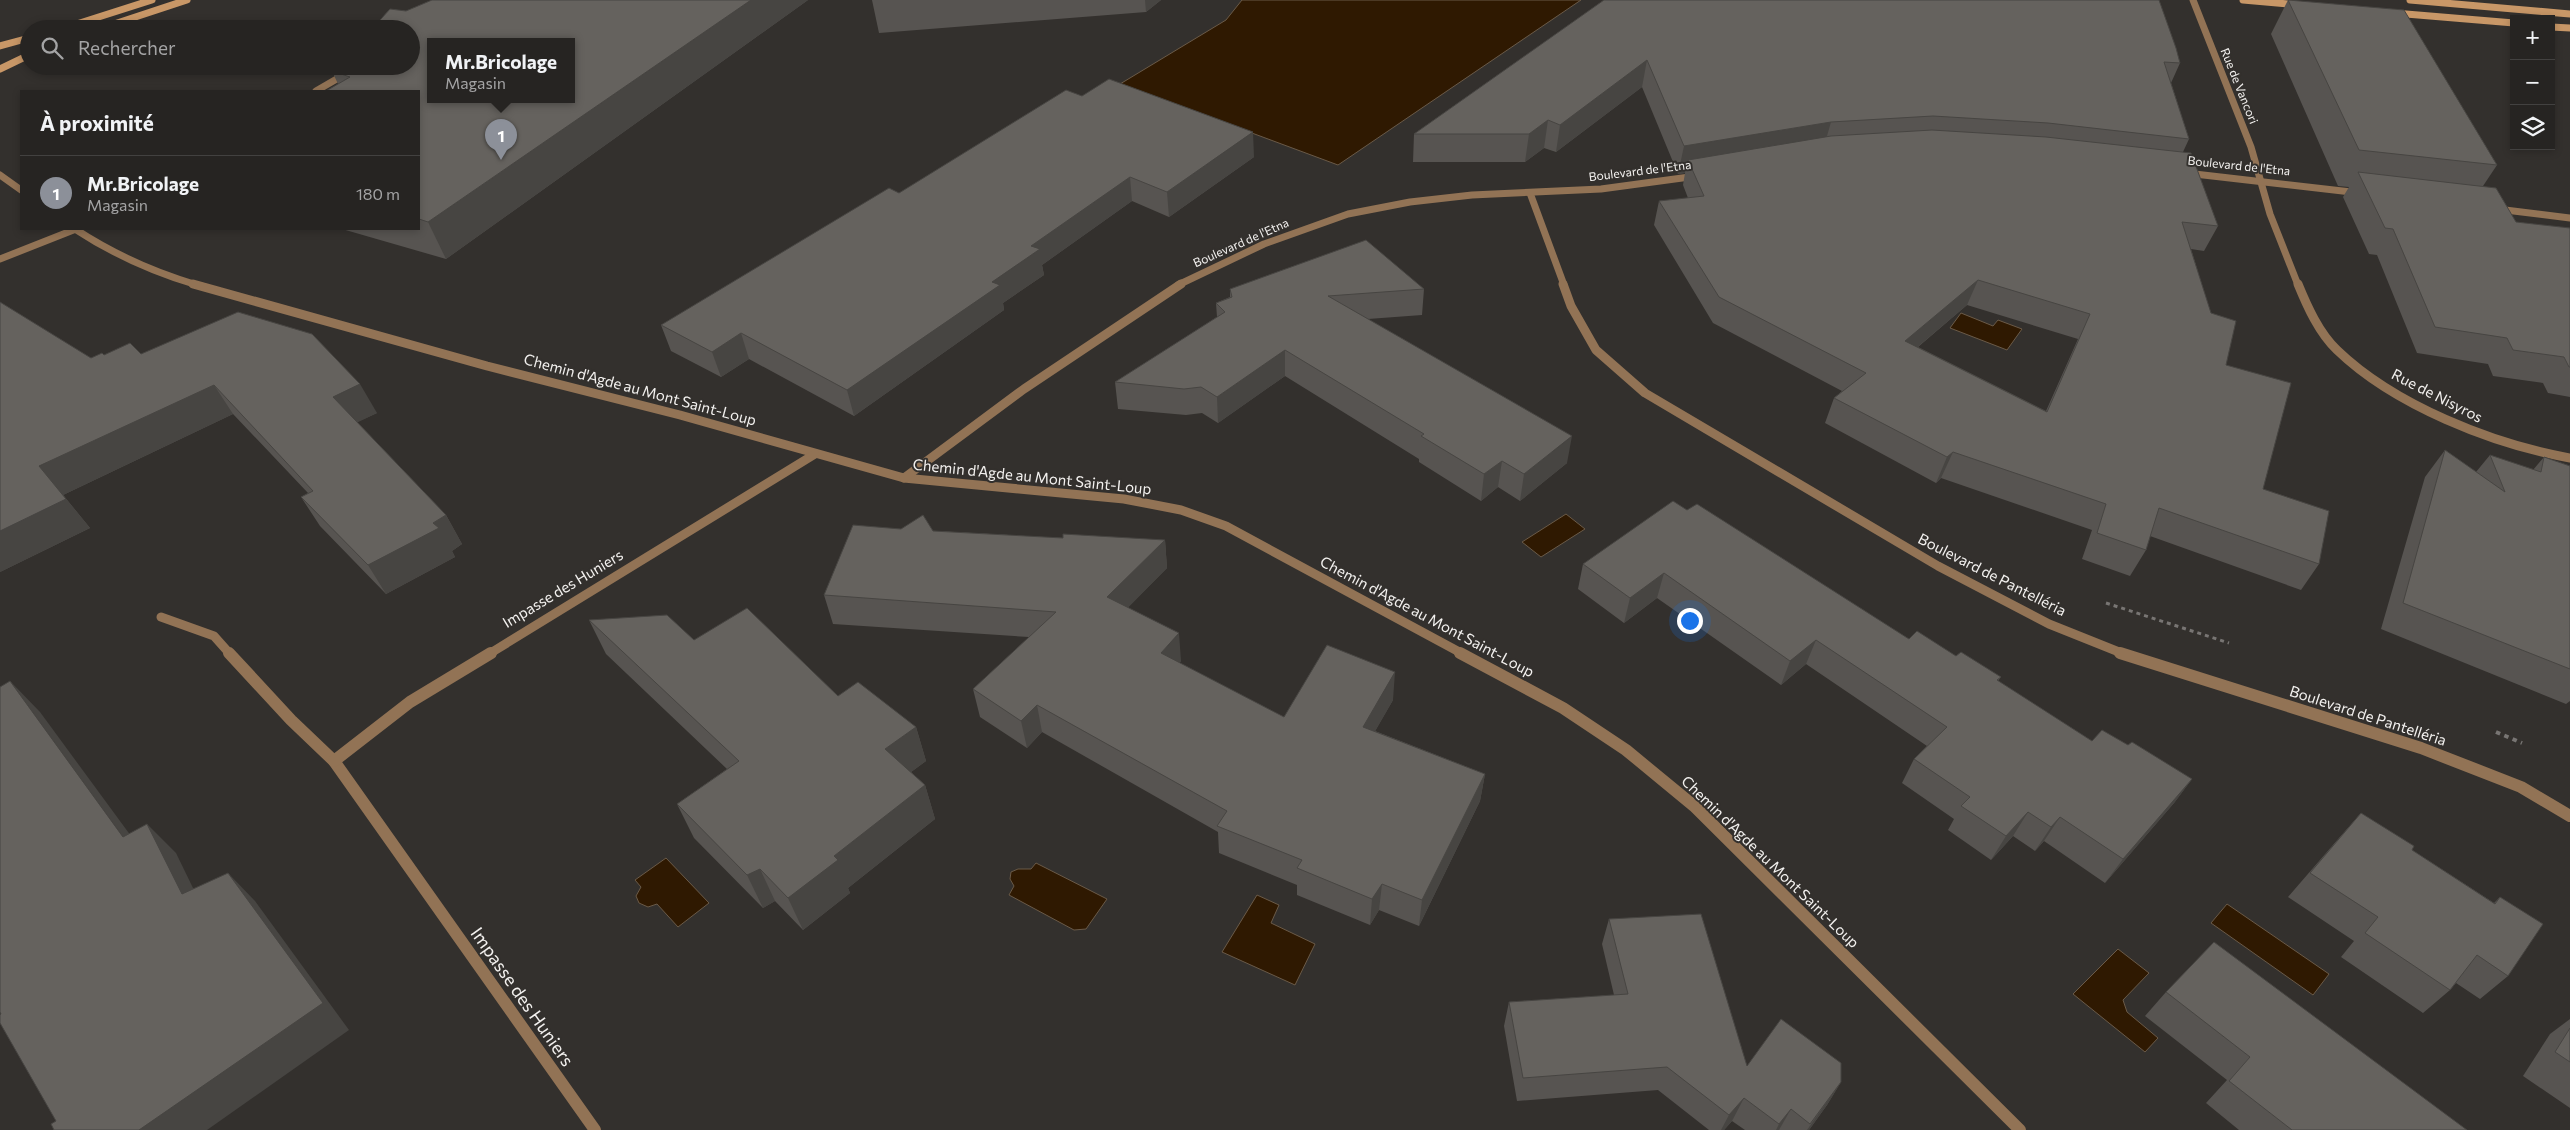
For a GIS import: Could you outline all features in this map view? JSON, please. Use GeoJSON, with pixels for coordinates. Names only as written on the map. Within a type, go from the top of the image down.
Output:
{"type":"FeatureCollection","features":[{"type":"Feature","properties":{"kind":"street"},"geometry":{"type":"LineString","coordinates":[[89,20],[152,0]]}},
{"type":"Feature","properties":{"kind":"street"},"geometry":{"type":"LineString","coordinates":[[126,20],[187,0]]}},
{"type":"Feature","properties":{"kind":"street","name":"Rue de Vancori"},"geometry":{"type":"LineString","coordinates":[[2193,0],[2252,147],[2259,181]]}},
{"type":"Feature","properties":{"kind":"street"},"geometry":{"type":"LineString","coordinates":[[2244,0],[2311,6]]}},
{"type":"Feature","properties":{"kind":"street"},"geometry":{"type":"LineString","coordinates":[[2410,0],[2570,14]]}},
{"type":"Feature","properties":{"kind":"street"},"geometry":{"type":"LineString","coordinates":[[2388,12],[2510,23]]}},
{"type":"Feature","properties":{"kind":"street"},"geometry":{"type":"LineString","coordinates":[[2555,26],[2570,28]]}},
{"type":"Feature","properties":{"kind":"street"},"geometry":{"type":"LineString","coordinates":[[0,46],[20,40]]}},
{"type":"Feature","properties":{"kind":"street"},"geometry":{"type":"LineString","coordinates":[[0,69],[20,59]]}},
{"type":"Feature","properties":{"kind":"street"},"geometry":{"type":"LineString","coordinates":[[318,90],[344,75]]}},
{"type":"Feature","properties":{"kind":"street","name":"Boulevard de l'Etna"},"geometry":{"type":"LineString","coordinates":[[2180,172],[2366,194]]}},
{"type":"Feature","properties":{"kind":"street"},"geometry":{"type":"LineString","coordinates":[[0,175],[20,189]]}},
{"type":"Feature","properties":{"kind":"street","name":"Boulevard de l'Etna"},"geometry":{"type":"LineString","coordinates":[[904,478],[1024,389],[1179,285],[1264,244],[1348,214],[1410,202],[1530,192],[1601,189],[1708,175]]}},
{"type":"Feature","properties":{"kind":"street","name":"Rue de Nisyros"},"geometry":{"type":"LineString","coordinates":[[2259,181],[2307,307],[2336,349],[2392,392],[2467,430],[2553,456],[2570,458]]}},
{"type":"Feature","properties":{"kind":"street","name":"Boulevard de Pantelléria"},"geometry":{"type":"LineString","coordinates":[[1530,192],[1571,306],[1596,350],[1645,393],[1938,566],[2048,624],[2139,660],[2421,748],[2521,787],[2570,816]]}},
{"type":"Feature","properties":{"kind":"street"},"geometry":{"type":"LineString","coordinates":[[2492,208],[2570,218]]}},
{"type":"Feature","properties":{"kind":"street"},"geometry":{"type":"LineString","coordinates":[[0,259],[73,230]]}},
{"type":"Feature","properties":{"kind":"street","name":"Chemin d'Agde au Mont Saint-Loup"},"geometry":{"type":"LineString","coordinates":[[77,230],[102,248],[159,274],[310,318],[680,415],[904,478],[1124,499],[1181,510],[1226,526],[1562,708],[1626,750],[1694,806],[2020,1130]]}},
{"type":"Feature","properties":{"kind":"street","name":"Impasse des Huniers"},"geometry":{"type":"LineString","coordinates":[[334,761],[410,702],[816,454]]}},
{"type":"Feature","properties":{"kind":"street","name":"Impasse des Huniers"},"geometry":{"type":"LineString","coordinates":[[161,617],[214,636],[291,720],[334,761],[595,1130]]}},
{"type":"Feature","properties":{"kind":"path"},"geometry":{"type":"LineString","coordinates":[[2101,601],[2230,644]]}},
{"type":"Feature","properties":{"kind":"path"},"geometry":{"type":"LineString","coordinates":[[2488,729],[2523,743]]}},
{"type":"Feature","properties":{"kind":"shaded area"},"geometry":{"type":"Polygon","coordinates":[[[1242,0],[1581,0],[1338,165],[1120,84],[1226,20],[1242,0]]]}},
{"type":"Feature","properties":{"kind":"shaded area"},"geometry":{"type":"Polygon","coordinates":[[[1961,313],[1993,326],[1998,320],[2022,329],[2007,350],[1950,328],[1961,313]]]}},
{"type":"Feature","properties":{"kind":"shaded area"},"geometry":{"type":"Polygon","coordinates":[[[1566,514],[1585,529],[1541,557],[1522,542],[1566,514]]]}},
{"type":"Feature","properties":{"kind":"shaded area"},"geometry":{"type":"Polygon","coordinates":[[[666,858],[709,903],[678,927],[657,904],[648,907],[639,903],[636,896],[641,887],[635,880],[666,858]]]}},
{"type":"Feature","properties":{"kind":"shaded area"},"geometry":{"type":"Polygon","coordinates":[[[1036,863],[1107,899],[1086,929],[1074,930],[1009,895],[1014,886],[1010,879],[1011,872],[1018,869],[1031,869],[1036,863]]]}},
{"type":"Feature","properties":{"kind":"shaded area"},"geometry":{"type":"Polygon","coordinates":[[[1257,895],[1279,905],[1271,923],[1315,944],[1295,985],[1222,952],[1257,895]]]}},
{"type":"Feature","properties":{"kind":"shaded area"},"geometry":{"type":"Polygon","coordinates":[[[2227,904],[2329,974],[2313,995],[2211,923],[2227,904]]]}},
{"type":"Feature","properties":{"kind":"shaded area"},"geometry":{"type":"Polygon","coordinates":[[[2118,949],[2149,973],[2123,1000],[2127,1012],[2158,1038],[2145,1052],[2073,994],[2118,949]]]}},
{"type":"Feature","properties":{"kind":"building"},"geometry":{"type":"Polygon","coordinates":[[[432,0],[751,0],[428,222],[420,219],[420,90],[328,90],[350,77],[344,75],[420,75],[420,20],[380,20],[390,9],[406,11],[432,0]]]}},
{"type":"Feature","properties":{"kind":"building"},"geometry":{"type":"Polygon","coordinates":[[[1604,0],[2159,0],[2180,63],[2164,62],[2189,139],[2048,123],[1933,116],[1831,122],[1684,146],[1647,60],[1560,125],[1548,120],[1529,134],[1414,134],[1604,0]]]}},
{"type":"Feature","properties":{"kind":"building"},"geometry":{"type":"Polygon","coordinates":[[[2288,0],[2404,10],[2497,165],[2359,150],[2288,0]]]}},
{"type":"Feature","properties":{"kind":"building"},"geometry":{"type":"Polygon","coordinates":[[[1109,79],[1253,132],[1167,192],[1130,177],[1031,246],[1040,249],[992,282],[1000,285],[847,390],[741,333],[712,352],[661,325],[889,188],[899,193],[1066,90],[1082,96],[1109,79]]]}},
{"type":"Feature","properties":{"kind":"building"},"geometry":{"type":"Polygon","coordinates":[[[1932,130],[2046,137],[2191,153],[2218,226],[2182,222],[2211,313],[2236,321],[2226,365],[2291,383],[2263,489],[2329,511],[2319,564],[2159,508],[2146,550],[2097,533],[2106,504],[1953,452],[1947,457],[1834,398],[1866,373],[1719,297],[1659,201],[1704,196],[1688,160],[1831,136],[1932,130]],[[1978,280],[1905,341],[2047,412],[2090,314],[1978,280]]]}},
{"type":"Feature","properties":{"kind":"building"},"geometry":{"type":"Polygon","coordinates":[[[2358,172],[2496,188],[2516,222],[2570,228],[2570,367],[2564,357],[2513,350],[2507,338],[2435,327],[2393,229],[2385,228],[2358,172]]]}},
{"type":"Feature","properties":{"kind":"building"},"geometry":{"type":"Polygon","coordinates":[[[1366,240],[1424,289],[1328,296],[1572,436],[1524,474],[1502,461],[1484,474],[1421,436],[1424,434],[1285,350],[1217,397],[1201,387],[1184,389],[1115,382],[1225,312],[1216,303],[1232,297],[1230,289],[1366,240]]]}},
{"type":"Feature","properties":{"kind":"building"},"geometry":{"type":"Polygon","coordinates":[[[0,302],[91,358],[102,353],[104,355],[130,343],[141,354],[238,312],[312,334],[360,384],[333,397],[446,515],[433,523],[439,528],[368,565],[301,497],[313,491],[214,385],[39,466],[66,499],[0,531],[0,302]]]}},
{"type":"Feature","properties":{"kind":"building"},"geometry":{"type":"Polygon","coordinates":[[[2445,450],[2505,492],[2490,455],[2541,472],[2544,457],[2570,466],[2570,669],[2403,603],[2445,450]]]}},
{"type":"Feature","properties":{"kind":"building"},"geometry":{"type":"Polygon","coordinates":[[[1673,501],[1687,510],[1697,504],[1909,639],[1917,631],[1956,656],[1961,652],[2001,677],[1997,680],[2092,741],[2102,730],[2128,745],[2132,742],[2192,779],[2123,859],[2060,817],[2051,827],[2028,812],[2006,836],[1961,806],[1970,797],[1914,759],[1947,727],[1816,640],[1790,661],[1664,573],[1630,598],[1583,564],[1673,501]]]}},
{"type":"Feature","properties":{"kind":"building"},"geometry":{"type":"Polygon","coordinates":[[[923,515],[933,531],[1063,538],[1063,534],[1165,540],[1107,597],[1179,633],[1161,653],[1284,717],[1327,645],[1395,672],[1363,727],[1485,774],[1422,900],[1382,884],[1372,899],[1297,868],[1302,860],[1217,826],[1227,811],[1037,705],[1021,721],[973,689],[1056,612],[824,595],[853,525],[901,529],[923,515]]]}},
{"type":"Feature","properties":{"kind":"building"},"geometry":{"type":"Polygon","coordinates":[[[747,608],[838,696],[858,682],[916,727],[885,749],[925,785],[834,856],[838,860],[788,898],[760,869],[747,875],[677,804],[739,761],[589,620],[667,615],[694,640],[747,608]]]}},
{"type":"Feature","properties":{"kind":"building"},"geometry":{"type":"Polygon","coordinates":[[[10,681],[123,837],[147,824],[182,894],[228,873],[323,1003],[139,1130],[54,1130],[51,1124],[56,1121],[0,1023],[0,687],[10,681]]]}},
{"type":"Feature","properties":{"kind":"building"},"geometry":{"type":"Polygon","coordinates":[[[2361,813],[2414,846],[2412,850],[2495,904],[2500,897],[2543,924],[2508,976],[2477,955],[2450,990],[2365,933],[2378,917],[2310,873],[2361,813]]]}},
{"type":"Feature","properties":{"kind":"building"},"geometry":{"type":"Polygon","coordinates":[[[1701,914],[1747,1066],[1781,1019],[1841,1063],[1841,1082],[1810,1124],[1791,1109],[1779,1124],[1744,1098],[1729,1115],[1667,1067],[1523,1078],[1509,1002],[1628,994],[1609,919],[1701,914]]]}},
{"type":"Feature","properties":{"kind":"building"},"geometry":{"type":"Polygon","coordinates":[[[2214,942],[2467,1130],[2292,1130],[2229,1081],[2250,1057],[2166,992],[2214,942]]]}},
{"type":"Feature","properties":{"kind":"building"},"geometry":{"type":"Polygon","coordinates":[[[2570,1028],[2570,1062],[2555,1052],[2570,1028]]]}},
{"type":"Feature","properties":{"kind":"place","name":"Mr.Bricolage"},"geometry":{"type":"Point","coordinates":[501,160]}}]}
